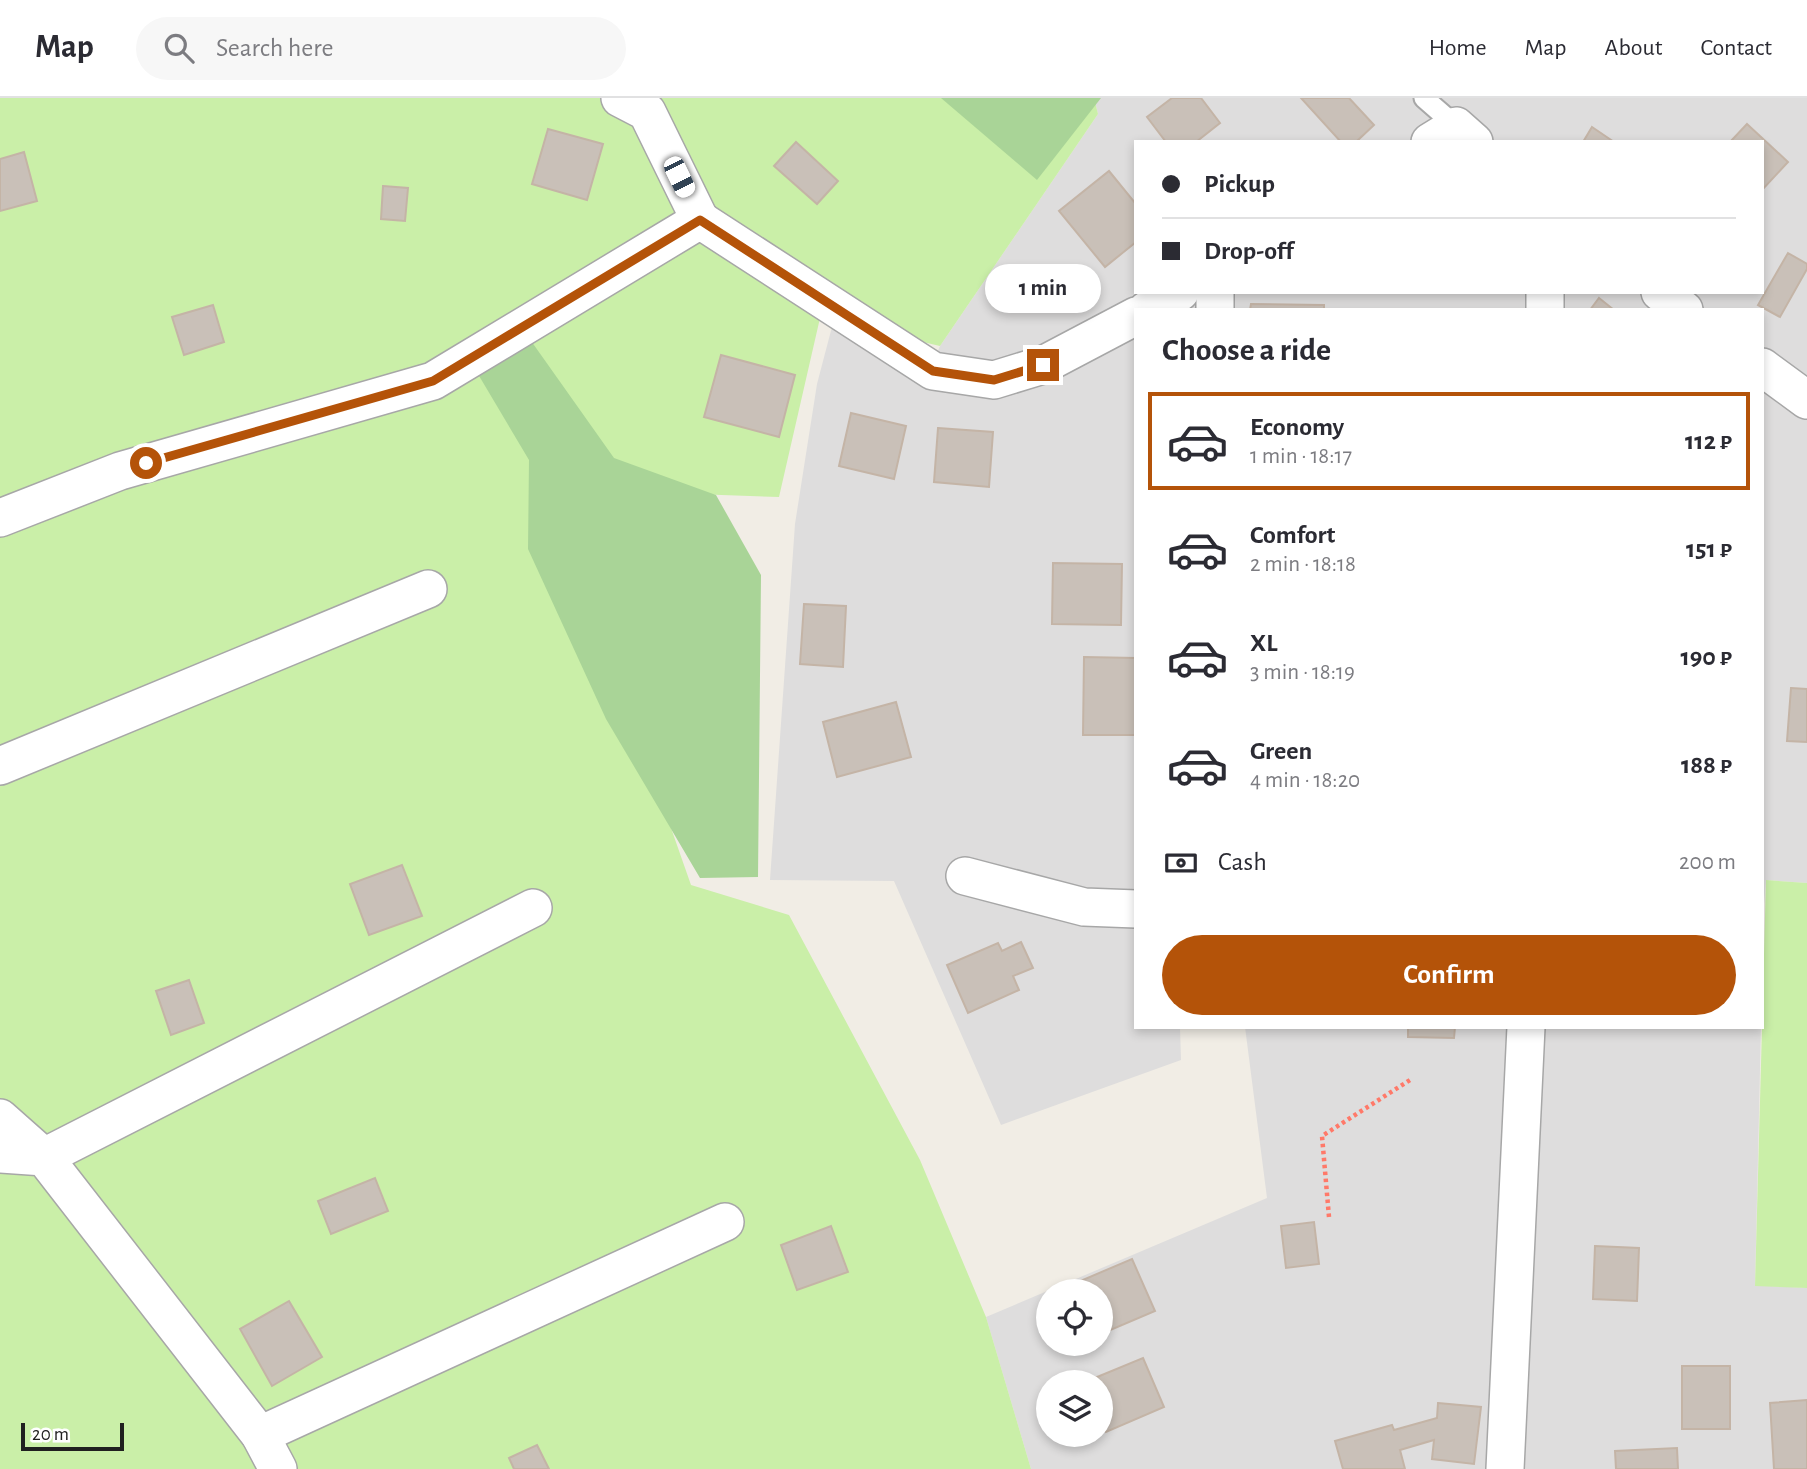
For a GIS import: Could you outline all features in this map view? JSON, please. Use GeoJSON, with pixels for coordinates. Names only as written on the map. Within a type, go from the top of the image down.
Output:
{"type":"FeatureCollection","features":[{"type":"Feature","properties":{"kind":"street"},"geometry":{"type":"LineString","coordinates":[[621,98],[647,112],[700,220],[933,371],[994,380],[1043,365],[1134,317]]}},
{"type":"Feature","properties":{"kind":"street"},"geometry":{"type":"LineString","coordinates":[[0,519],[120,471],[433,381],[700,220]]}},
{"type":"Feature","properties":{"kind":"street"},"geometry":{"type":"LineString","coordinates":[[1151,308],[1176,294]]}},
{"type":"Feature","properties":{"kind":"street"},"geometry":{"type":"LineString","coordinates":[[1663,294],[1681,308]]}},
{"type":"Feature","properties":{"kind":"street"},"geometry":{"type":"LineString","coordinates":[[1764,369],[1807,400]]}},
{"type":"Feature","properties":{"kind":"street"},"geometry":{"type":"LineString","coordinates":[[0,766],[428,589]]}},
{"type":"Feature","properties":{"kind":"street"},"geometry":{"type":"LineString","coordinates":[[965,876],[1084,907],[1134,909]]}},
{"type":"Feature","properties":{"kind":"street"},"geometry":{"type":"LineString","coordinates":[[0,1154],[44,1157],[533,908]]}},
{"type":"Feature","properties":{"kind":"street"},"geometry":{"type":"LineString","coordinates":[[1505,1469],[1525,1029]]}},
{"type":"Feature","properties":{"kind":"street"},"geometry":{"type":"LineString","coordinates":[[0,1118],[44,1157],[260,1435],[278,1469]]}},
{"type":"Feature","properties":{"kind":"street"},"geometry":{"type":"LineString","coordinates":[[260,1435],[725,1222]]}},
{"type":"Feature","properties":{"kind":"lane"},"geometry":{"type":"LineString","coordinates":[[1424,98],[1453,136]]}},
{"type":"Feature","properties":{"kind":"path"},"geometry":{"type":"LineString","coordinates":[[1329,1217],[1322,1136],[1410,1080]]}},
{"type":"Feature","properties":{"kind":"shaded area"},"geometry":{"type":"Polygon","coordinates":[[[1094,98],[1807,98],[1807,883],[1766,880],[1764,904],[1764,308],[1134,308],[1134,1029],[1180,1029],[1181,1060],[1001,1125],[894,881],[770,880],[795,524],[817,384],[833,323],[927,377],[940,346],[1098,114],[1094,98]]]}},
{"type":"Feature","properties":{"kind":"shaded area"},"geometry":{"type":"Polygon","coordinates":[[[1245,1029],[1761,1029],[1755,1285],[1807,1288],[1807,1469],[1031,1469],[986,1317],[1036,1296],[1036,1356],[1113,1356],[1113,1279],[1076,1279],[1267,1198],[1245,1029]]]}},
{"type":"Feature","properties":{"kind":"green space"},"geometry":{"type":"Polygon","coordinates":[[[0,98],[1094,98],[1098,114],[940,346],[820,318],[779,497],[552,489],[691,885],[789,915],[920,1160],[986,1317],[1031,1469],[0,1469],[0,98]]]}},
{"type":"Feature","properties":{"kind":"green space"},"geometry":{"type":"Polygon","coordinates":[[[941,98],[1101,98],[1037,180],[941,98]]]}},
{"type":"Feature","properties":{"kind":"green space"},"geometry":{"type":"Polygon","coordinates":[[[529,338],[614,458],[716,495],[761,575],[758,877],[700,878],[606,719],[528,549],[529,460],[472,364],[529,338]]]}},
{"type":"Feature","properties":{"kind":"green space"},"geometry":{"type":"Polygon","coordinates":[[[1766,880],[1807,883],[1807,1288],[1755,1286],[1766,880]]]}},
{"type":"Feature","properties":{"kind":"building"},"geometry":{"type":"Polygon","coordinates":[[[1172,98],[1201,98],[1220,123],[1199,140],[1164,140],[1147,117],[1172,98]]]}},
{"type":"Feature","properties":{"kind":"building"},"geometry":{"type":"Polygon","coordinates":[[[1301,98],[1349,98],[1374,125],[1358,140],[1339,140],[1301,98]]]}},
{"type":"Feature","properties":{"kind":"building"},"geometry":{"type":"Polygon","coordinates":[[[1747,124],[1788,162],[1764,188],[1764,140],[1732,140],[1747,124]]]}},
{"type":"Feature","properties":{"kind":"building"},"geometry":{"type":"Polygon","coordinates":[[[1592,127],[1611,140],[1584,140],[1592,127]]]}},
{"type":"Feature","properties":{"kind":"building"},"geometry":{"type":"Polygon","coordinates":[[[548,129],[603,144],[587,200],[532,184],[548,129]]]}},
{"type":"Feature","properties":{"kind":"building"},"geometry":{"type":"Polygon","coordinates":[[[796,142],[838,181],[817,204],[774,166],[796,142]]]}},
{"type":"Feature","properties":{"kind":"building"},"geometry":{"type":"Polygon","coordinates":[[[24,152],[37,201],[0,211],[0,159],[24,152]]]}},
{"type":"Feature","properties":{"kind":"building"},"geometry":{"type":"Polygon","coordinates":[[[1109,171],[1134,202],[1134,244],[1105,267],[1059,211],[1109,171]]]}},
{"type":"Feature","properties":{"kind":"building"},"geometry":{"type":"Polygon","coordinates":[[[383,186],[408,188],[405,221],[381,219],[383,186]]]}},
{"type":"Feature","properties":{"kind":"building"},"geometry":{"type":"Polygon","coordinates":[[[1788,253],[1807,264],[1807,269],[1780,317],[1758,305],[1788,253]]]}},
{"type":"Feature","properties":{"kind":"building"},"geometry":{"type":"Polygon","coordinates":[[[1599,298],[1612,308],[1592,308],[1599,298]]]}},
{"type":"Feature","properties":{"kind":"building"},"geometry":{"type":"Polygon","coordinates":[[[1251,304],[1324,305],[1324,308],[1250,308],[1251,304]]]}},
{"type":"Feature","properties":{"kind":"building"},"geometry":{"type":"Polygon","coordinates":[[[213,305],[224,342],[184,355],[172,317],[213,305]]]}},
{"type":"Feature","properties":{"kind":"building"},"geometry":{"type":"Polygon","coordinates":[[[721,355],[795,375],[779,437],[704,417],[721,355]]]}},
{"type":"Feature","properties":{"kind":"building"},"geometry":{"type":"Polygon","coordinates":[[[851,413],[906,426],[894,479],[839,466],[851,413]]]}},
{"type":"Feature","properties":{"kind":"building"},"geometry":{"type":"Polygon","coordinates":[[[938,428],[993,432],[989,487],[934,482],[938,428]]]}},
{"type":"Feature","properties":{"kind":"building"},"geometry":{"type":"Polygon","coordinates":[[[1053,563],[1122,564],[1121,625],[1052,624],[1053,563]]]}},
{"type":"Feature","properties":{"kind":"building"},"geometry":{"type":"Polygon","coordinates":[[[804,604],[846,606],[843,667],[800,664],[804,604]]]}},
{"type":"Feature","properties":{"kind":"building"},"geometry":{"type":"Polygon","coordinates":[[[1084,657],[1134,658],[1134,735],[1083,735],[1084,657]]]}},
{"type":"Feature","properties":{"kind":"building"},"geometry":{"type":"Polygon","coordinates":[[[1791,688],[1807,689],[1807,742],[1787,741],[1791,688]]]}},
{"type":"Feature","properties":{"kind":"building"},"geometry":{"type":"Polygon","coordinates":[[[896,702],[911,757],[837,777],[823,722],[896,702]]]}},
{"type":"Feature","properties":{"kind":"building"},"geometry":{"type":"Polygon","coordinates":[[[402,865],[422,916],[369,935],[350,884],[402,865]]]}},
{"type":"Feature","properties":{"kind":"building"},"geometry":{"type":"Polygon","coordinates":[[[1021,942],[1033,968],[1013,976],[1019,990],[968,1013],[947,965],[998,943],[1002,951],[1021,942]]]}},
{"type":"Feature","properties":{"kind":"building"},"geometry":{"type":"Polygon","coordinates":[[[189,980],[204,1023],[171,1035],[156,991],[189,980]]]}},
{"type":"Feature","properties":{"kind":"building"},"geometry":{"type":"Polygon","coordinates":[[[1408,1029],[1455,1029],[1454,1038],[1408,1037],[1408,1029]]]}},
{"type":"Feature","properties":{"kind":"building"},"geometry":{"type":"Polygon","coordinates":[[[375,1178],[388,1211],[331,1234],[318,1201],[375,1178]]]}},
{"type":"Feature","properties":{"kind":"building"},"geometry":{"type":"Polygon","coordinates":[[[1314,1222],[1319,1264],[1286,1268],[1281,1226],[1314,1222]]]}},
{"type":"Feature","properties":{"kind":"building"},"geometry":{"type":"Polygon","coordinates":[[[831,1226],[848,1272],[797,1290],[781,1245],[831,1226]]]}},
{"type":"Feature","properties":{"kind":"building"},"geometry":{"type":"Polygon","coordinates":[[[1595,1246],[1639,1248],[1637,1301],[1593,1299],[1595,1246]]]}},
{"type":"Feature","properties":{"kind":"building"},"geometry":{"type":"Polygon","coordinates":[[[1132,1259],[1155,1311],[1113,1329],[1113,1279],[1085,1279],[1132,1259]]]}},
{"type":"Feature","properties":{"kind":"building"},"geometry":{"type":"Polygon","coordinates":[[[289,1301],[322,1357],[272,1386],[240,1329],[289,1301]]]}},
{"type":"Feature","properties":{"kind":"building"},"geometry":{"type":"Polygon","coordinates":[[[1143,1358],[1164,1407],[1113,1429],[1113,1370],[1143,1358]]]}},
{"type":"Feature","properties":{"kind":"building"},"geometry":{"type":"Polygon","coordinates":[[[1682,1366],[1730,1366],[1730,1429],[1682,1429],[1682,1366]]]}},
{"type":"Feature","properties":{"kind":"building"},"geometry":{"type":"Polygon","coordinates":[[[1807,1400],[1807,1469],[1774,1469],[1770,1403],[1807,1400]]]}},
{"type":"Feature","properties":{"kind":"building"},"geometry":{"type":"Polygon","coordinates":[[[1438,1403],[1481,1407],[1474,1464],[1432,1459],[1434,1440],[1400,1450],[1405,1469],[1343,1469],[1335,1441],[1392,1425],[1394,1430],[1437,1418],[1438,1403]]]}},
{"type":"Feature","properties":{"kind":"building"},"geometry":{"type":"Polygon","coordinates":[[[537,1445],[549,1469],[514,1469],[509,1458],[537,1445]]]}},
{"type":"Feature","properties":{"kind":"building"},"geometry":{"type":"Polygon","coordinates":[[[1677,1448],[1678,1469],[1616,1469],[1615,1451],[1677,1448]]]}},
{"type":"Feature","properties":{"kind":"route"},"geometry":{"type":"LineString","coordinates":[[146,463],[433,381],[700,220],[933,371],[994,380],[1043,365]]}}]}
